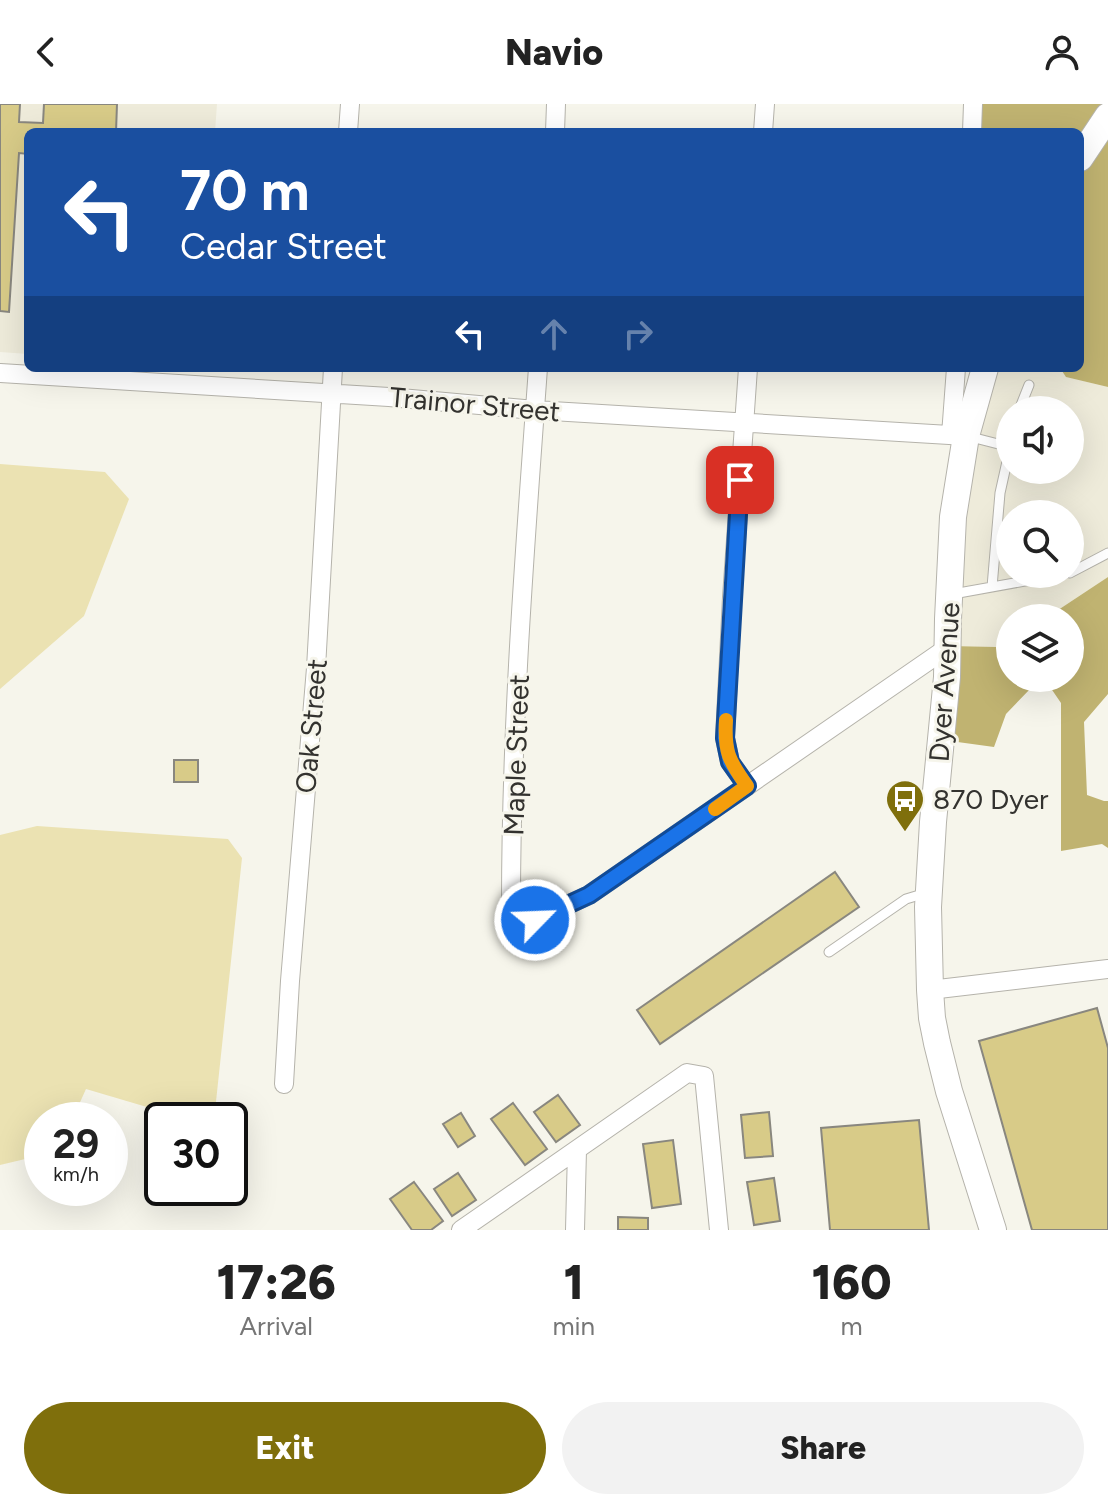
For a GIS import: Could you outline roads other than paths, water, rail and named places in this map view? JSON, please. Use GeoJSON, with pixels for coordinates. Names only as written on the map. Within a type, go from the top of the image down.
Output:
{"type":"FeatureCollection","features":[{"type":"Feature","properties":{"kind":"main road"},"geometry":{"type":"LineString","coordinates":[[1084,152],[1108,116]]}},
{"type":"Feature","properties":{"kind":"main road","name":"Dyer Avenue"},"geometry":{"type":"LineString","coordinates":[[983,372],[958,436],[947,677],[929,892],[930,990],[932,1018],[949,1091],[993,1230]]}},
{"type":"Feature","properties":{"kind":"street"},"geometry":{"type":"LineString","coordinates":[[348,128],[350,104]]}},
{"type":"Feature","properties":{"kind":"street"},"geometry":{"type":"LineString","coordinates":[[555,128],[556,104]]}},
{"type":"Feature","properties":{"kind":"street"},"geometry":{"type":"LineString","coordinates":[[763,128],[765,104]]}},
{"type":"Feature","properties":{"kind":"street"},"geometry":{"type":"LineString","coordinates":[[972,128],[973,104]]}},
{"type":"Feature","properties":{"kind":"street","name":"Oak Street"},"geometry":{"type":"LineString","coordinates":[[284,1084],[316,668],[333,372]]}},
{"type":"Feature","properties":{"kind":"street","name":"Maple Street"},"geometry":{"type":"LineString","coordinates":[[538,372],[529,476],[512,817],[511,904],[516,915],[535,920],[589,895],[947,648]]}},
{"type":"Feature","properties":{"kind":"street"},"geometry":{"type":"LineString","coordinates":[[747,786],[730,762],[725,738],[748,372]]}},
{"type":"Feature","properties":{"kind":"street"},"geometry":{"type":"LineString","coordinates":[[956,372],[958,436]]}},
{"type":"Feature","properties":{"kind":"street","name":"Trainor Street"},"geometry":{"type":"LineString","coordinates":[[0,373],[958,436]]}},
{"type":"Feature","properties":{"kind":"street"},"geometry":{"type":"LineString","coordinates":[[930,990],[1108,969]]}},
{"type":"Feature","properties":{"kind":"street"},"geometry":{"type":"LineString","coordinates":[[461,1230],[687,1073],[704,1076],[719,1230]]}},
{"type":"Feature","properties":{"kind":"street"},"geometry":{"type":"LineString","coordinates":[[575,1230],[577,1150]]}},
{"type":"Feature","properties":{"kind":"lane"},"geometry":{"type":"LineString","coordinates":[[1025,396],[1029,385]]}},
{"type":"Feature","properties":{"kind":"lane"},"geometry":{"type":"LineString","coordinates":[[958,436],[996,445]]}},
{"type":"Feature","properties":{"kind":"lane"},"geometry":{"type":"LineString","coordinates":[[992,587],[1002,484]]}},
{"type":"Feature","properties":{"kind":"lane"},"geometry":{"type":"LineString","coordinates":[[1084,566],[1108,553]]}},
{"type":"Feature","properties":{"kind":"lane"},"geometry":{"type":"LineString","coordinates":[[950,595],[996,586]]}},
{"type":"Feature","properties":{"kind":"lane"},"geometry":{"type":"LineString","coordinates":[[829,952],[906,899],[929,892]]}},
{"type":"Feature","properties":{"kind":"place","name":"870 Dyer"},"geometry":{"type":"Point","coordinates":[905,833]}}]}
